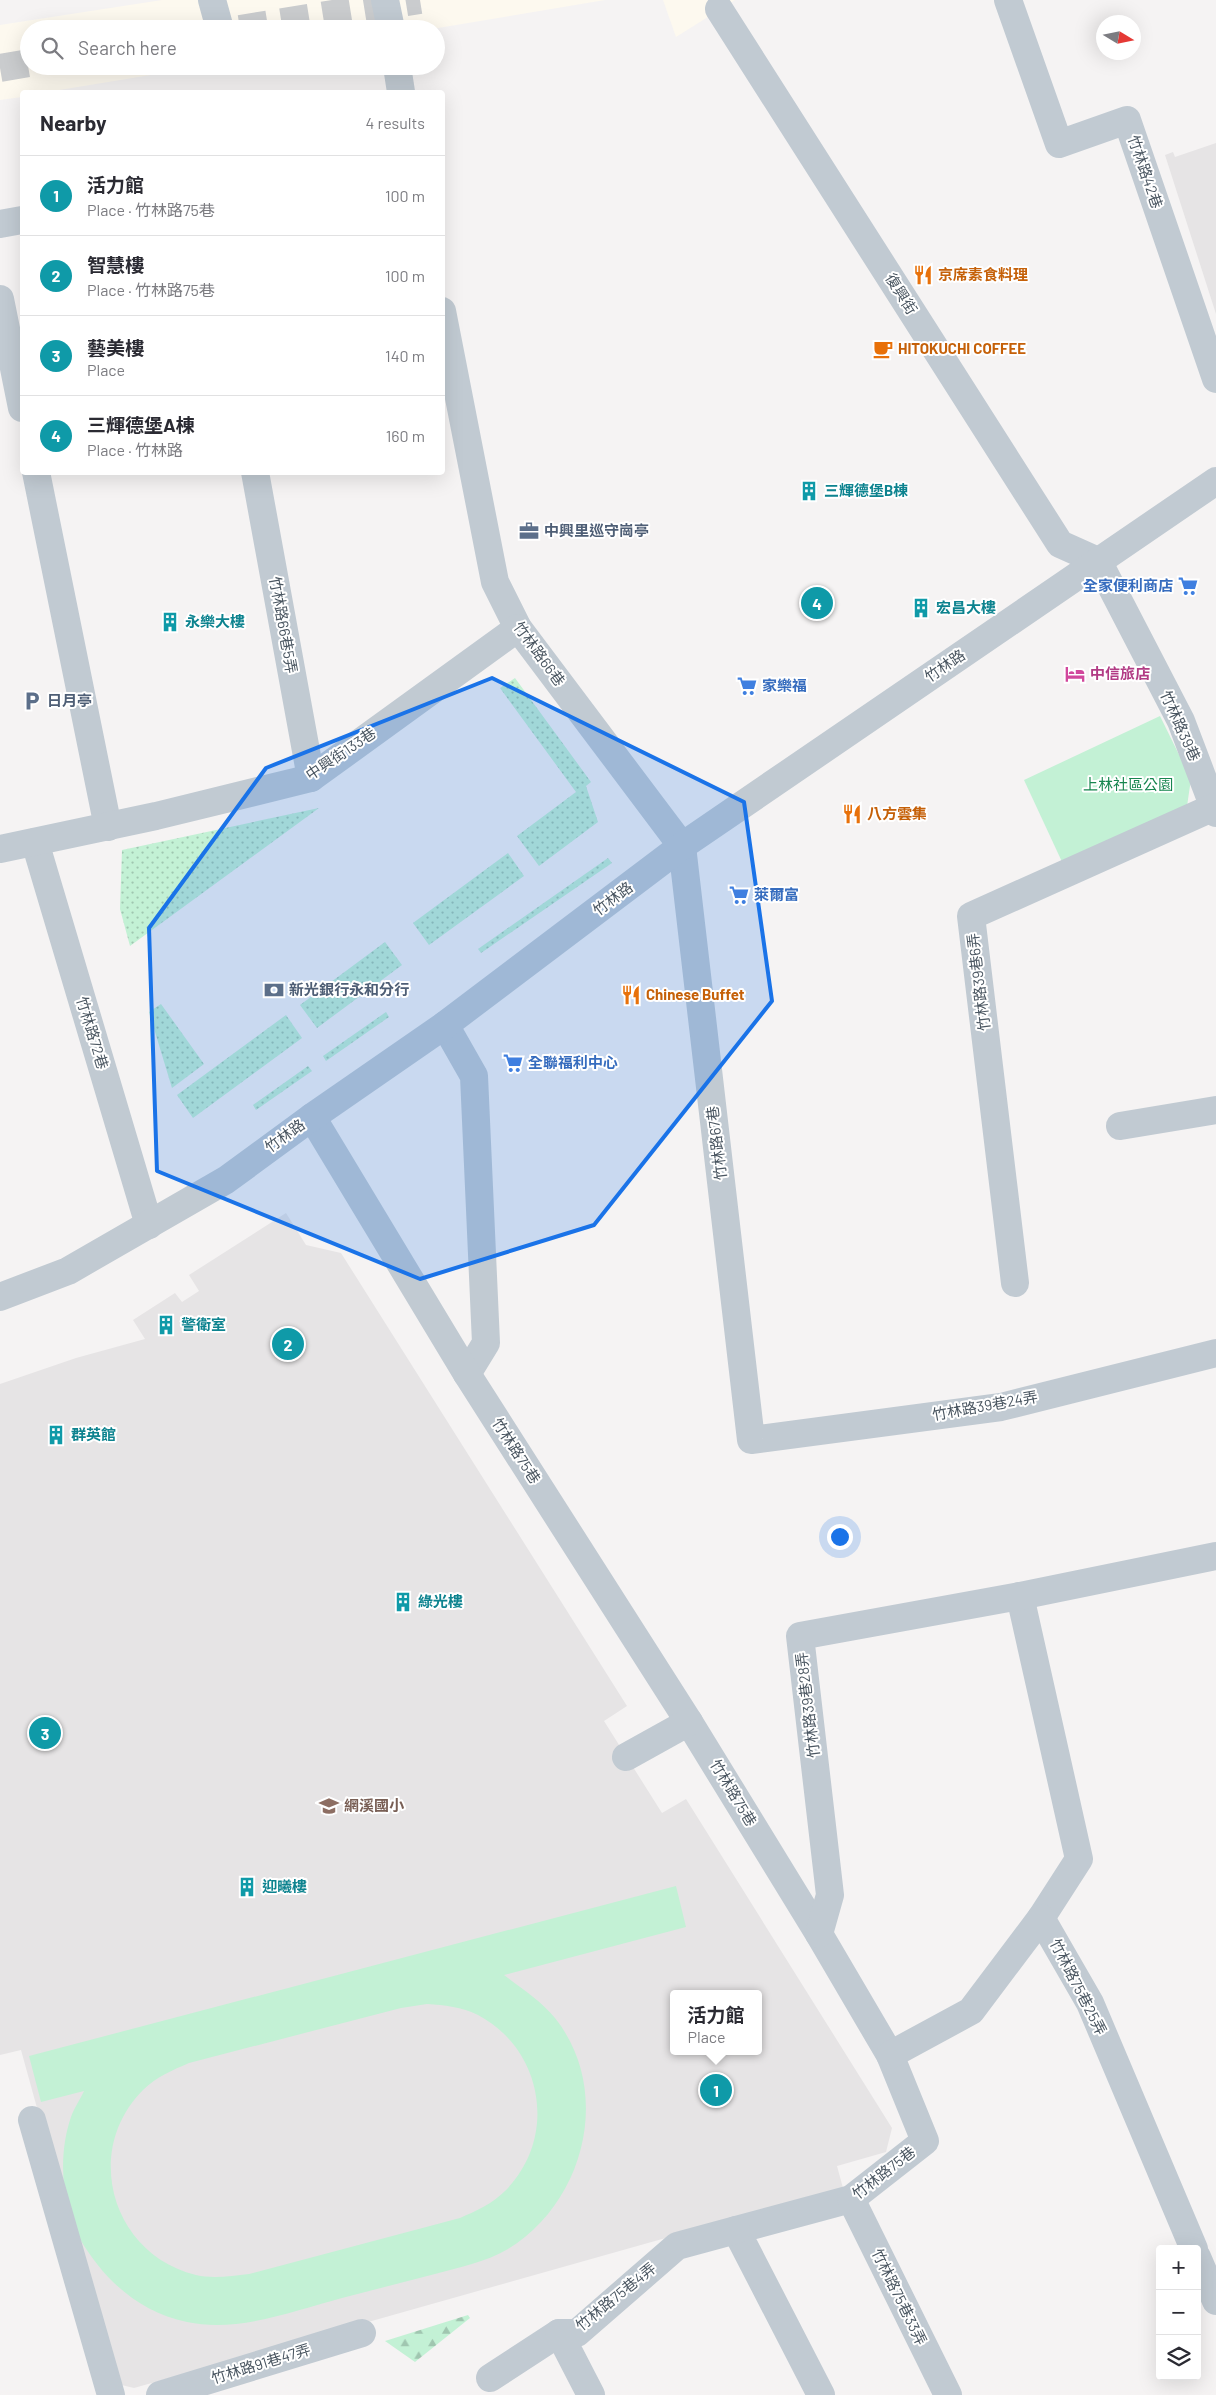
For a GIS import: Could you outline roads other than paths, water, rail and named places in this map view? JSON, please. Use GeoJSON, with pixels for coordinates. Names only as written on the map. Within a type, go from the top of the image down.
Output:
{"type":"FeatureCollection","features":[{"type":"Feature","properties":{"kind":"street"},"geometry":{"type":"LineString","coordinates":[[212,0],[218,20]]}},
{"type":"Feature","properties":{"kind":"street","name":"竹林路42巷"},"geometry":{"type":"LineString","coordinates":[[1008,0],[1059,144],[1127,120],[1216,379]]}},
{"type":"Feature","properties":{"kind":"street","name":"復興街"},"geometry":{"type":"LineString","coordinates":[[719,9],[1060,544],[1098,561]]}},
{"type":"Feature","properties":{"kind":"street"},"geometry":{"type":"LineString","coordinates":[[399,75],[402,90]]}},
{"type":"Feature","properties":{"kind":"street"},"geometry":{"type":"LineString","coordinates":[[0,224],[20,220]]}},
{"type":"Feature","properties":{"kind":"street"},"geometry":{"type":"LineString","coordinates":[[0,299],[20,398]]}},
{"type":"Feature","properties":{"kind":"street","name":"竹林路66巷"},"geometry":{"type":"LineString","coordinates":[[445,326],[495,582],[518,628],[682,846]]}},
{"type":"Feature","properties":{"kind":"street"},"geometry":{"type":"LineString","coordinates":[[37,475],[108,827]]}},
{"type":"Feature","properties":{"kind":"street","name":"竹林路66巷5弄"},"geometry":{"type":"LineString","coordinates":[[256,475],[311,778]]}},
{"type":"Feature","properties":{"kind":"street","name":"竹林路"},"geometry":{"type":"LineString","coordinates":[[0,1297],[68,1271],[226,1180],[312,1116],[445,1025],[682,846],[1216,481]]}},
{"type":"Feature","properties":{"kind":"street","name":"竹林路39巷"},"geometry":{"type":"LineString","coordinates":[[1098,561],[1181,721],[1215,810]]}},
{"type":"Feature","properties":{"kind":"street","name":"中興街133巷"},"geometry":{"type":"LineString","coordinates":[[0,850],[108,827],[311,778],[518,628]]}},
{"type":"Feature","properties":{"kind":"street","name":"竹林路39巷6弄"},"geometry":{"type":"LineString","coordinates":[[1015,1283],[971,916],[1215,810]]}},
{"type":"Feature","properties":{"kind":"street","name":"竹林路72巷"},"geometry":{"type":"LineString","coordinates":[[35,842],[149,1225]]}},
{"type":"Feature","properties":{"kind":"street","name":"竹林路67巷"},"geometry":{"type":"LineString","coordinates":[[682,846],[751,1440]]}},
{"type":"Feature","properties":{"kind":"street"},"geometry":{"type":"LineString","coordinates":[[445,1025],[474,1076],[486,1343],[467,1374]]}},
{"type":"Feature","properties":{"kind":"street"},"geometry":{"type":"LineString","coordinates":[[1120,1126],[1216,1110]]}},
{"type":"Feature","properties":{"kind":"street","name":"竹林路75巷"},"geometry":{"type":"LineString","coordinates":[[312,1116],[467,1374],[689,1722],[819,1934],[890,2055],[925,2141],[851,2199],[736,2230]]}},
{"type":"Feature","properties":{"kind":"street","name":"竹林路39巷24弄"},"geometry":{"type":"LineString","coordinates":[[751,1440],[1001,1407],[1216,1353]]}},
{"type":"Feature","properties":{"kind":"street","name":"竹林路39巷28弄"},"geometry":{"type":"LineString","coordinates":[[819,1934],[830,1895],[800,1636],[1020,1596],[1216,1556]]}},
{"type":"Feature","properties":{"kind":"street"},"geometry":{"type":"LineString","coordinates":[[1020,1596],[1079,1859],[1041,1918]]}},
{"type":"Feature","properties":{"kind":"street"},"geometry":{"type":"LineString","coordinates":[[626,1757],[689,1722]]}},
{"type":"Feature","properties":{"kind":"street","name":"竹林路75巷25弄"},"geometry":{"type":"LineString","coordinates":[[890,2055],[971,2011],[1041,1918],[1090,2003],[1192,2245]]}},
{"type":"Feature","properties":{"kind":"street"},"geometry":{"type":"LineString","coordinates":[[32,2120],[111,2395]]}},
{"type":"Feature","properties":{"kind":"street","name":"竹林路75巷33弄"},"geometry":{"type":"LineString","coordinates":[[851,2199],[948,2395]]}},
{"type":"Feature","properties":{"kind":"street"},"geometry":{"type":"LineString","coordinates":[[736,2230],[821,2395]]}},
{"type":"Feature","properties":{"kind":"street","name":"竹林路75巷4弄"},"geometry":{"type":"LineString","coordinates":[[559,2332],[577,2333],[677,2246],[736,2230]]}},
{"type":"Feature","properties":{"kind":"street"},"geometry":{"type":"LineString","coordinates":[[1201,2266],[1216,2301]]}},
{"type":"Feature","properties":{"kind":"street"},"geometry":{"type":"LineString","coordinates":[[490,2378],[559,2332]]}},
{"type":"Feature","properties":{"kind":"street","name":"竹林路75巷4弄"},"geometry":{"type":"LineString","coordinates":[[559,2332],[591,2395]]}},
{"type":"Feature","properties":{"kind":"street","name":"竹林路91巷47弄"},"geometry":{"type":"LineString","coordinates":[[160,2395],[362,2333]]}},
{"type":"Feature","properties":{"kind":"tunnel"},"geometry":{"type":"LineString","coordinates":[[296,20],[420,0]]}},
{"type":"Feature","properties":{"kind":"tunnel"},"geometry":{"type":"LineString","coordinates":[[0,68],[20,65]]}},
{"type":"Feature","properties":{"kind":"place","name":"京席素食料理"},"geometry":{"type":"Point","coordinates":[923,275]}},
{"type":"Feature","properties":{"kind":"place","name":"HITOKUCHI COFFEE"},"geometry":{"type":"Point","coordinates":[883,349]}},
{"type":"Feature","properties":{"kind":"place","name":"三輝德堡B棟"},"geometry":{"type":"Point","coordinates":[809,491]}},
{"type":"Feature","properties":{"kind":"place","name":"中興里巡守崗亭"},"geometry":{"type":"Point","coordinates":[529,531]}},
{"type":"Feature","properties":{"kind":"place","name":"全家便利商店"},"geometry":{"type":"Point","coordinates":[1188,586]}},
{"type":"Feature","properties":{"kind":"place","name":"三輝德堡A棟"},"geometry":{"type":"Point","coordinates":[817,603]}},
{"type":"Feature","properties":{"kind":"place","name":"宏昌大樓"},"geometry":{"type":"Point","coordinates":[921,608]}},
{"type":"Feature","properties":{"kind":"place","name":"永樂大樓"},"geometry":{"type":"Point","coordinates":[170,622]}},
{"type":"Feature","properties":{"kind":"place","name":"中信旅店"},"geometry":{"type":"Point","coordinates":[1075,674]}},
{"type":"Feature","properties":{"kind":"place","name":"家樂福"},"geometry":{"type":"Point","coordinates":[747,686]}},
{"type":"Feature","properties":{"kind":"place","name":"日月亭"},"geometry":{"type":"Point","coordinates":[32,701]}},
{"type":"Feature","properties":{"kind":"place","name":"八方雲集"},"geometry":{"type":"Point","coordinates":[852,814]}},
{"type":"Feature","properties":{"kind":"place","name":"萊爾富"},"geometry":{"type":"Point","coordinates":[739,895]}},
{"type":"Feature","properties":{"kind":"place","name":"新光銀行永和分行"},"geometry":{"type":"Point","coordinates":[274,990]}},
{"type":"Feature","properties":{"kind":"place","name":"Chinese Buffet"},"geometry":{"type":"Point","coordinates":[631,995]}},
{"type":"Feature","properties":{"kind":"place","name":"全聯福利中心"},"geometry":{"type":"Point","coordinates":[513,1063]}},
{"type":"Feature","properties":{"kind":"place","name":"警衛室"},"geometry":{"type":"Point","coordinates":[166,1325]}},
{"type":"Feature","properties":{"kind":"place","name":"智慧樓"},"geometry":{"type":"Point","coordinates":[288,1344]}},
{"type":"Feature","properties":{"kind":"place","name":"群英館"},"geometry":{"type":"Point","coordinates":[56,1435]}},
{"type":"Feature","properties":{"kind":"place","name":"綠光樓"},"geometry":{"type":"Point","coordinates":[403,1602]}},
{"type":"Feature","properties":{"kind":"place","name":"藝美樓"},"geometry":{"type":"Point","coordinates":[45,1733]}},
{"type":"Feature","properties":{"kind":"place","name":"網溪國小"},"geometry":{"type":"Point","coordinates":[329,1806]}},
{"type":"Feature","properties":{"kind":"place","name":"迎曦樓"},"geometry":{"type":"Point","coordinates":[247,1887]}},
{"type":"Feature","properties":{"kind":"place","name":"活力館"},"geometry":{"type":"Point","coordinates":[716,2090]}},
{"type":"Feature","properties":{"kind":"park label","name":"上林社區公園"},"geometry":{"type":"Point","coordinates":[1128,785]}}]}
